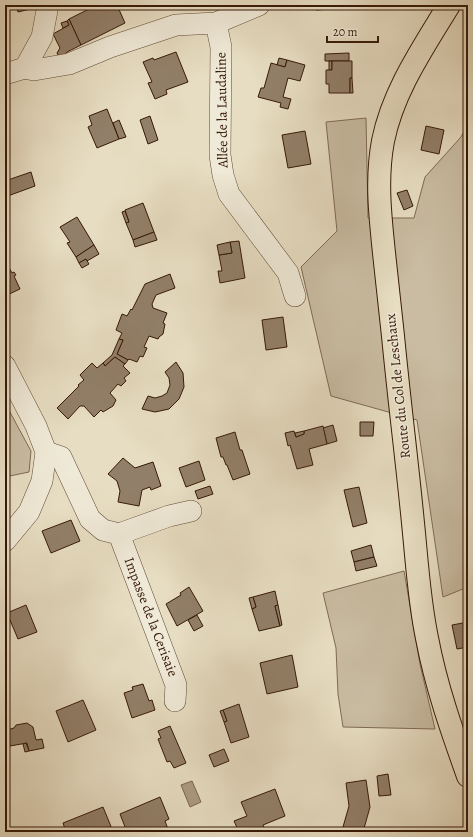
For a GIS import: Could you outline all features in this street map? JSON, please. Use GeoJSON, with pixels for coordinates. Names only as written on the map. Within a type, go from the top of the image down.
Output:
{"type":"FeatureCollection","features":[{"type":"Feature","properties":{"kind":"main road","name":"Route du Col de Leschaux"},"geometry":{"type":"LineString","coordinates":[[449,5],[405,78],[390,116],[384,138],[380,161],[379,180],[383,239],[420,601],[433,665],[449,721],[468,776]]}},
{"type":"Feature","properties":{"kind":"street"},"geometry":{"type":"LineString","coordinates":[[25,68],[42,37],[48,5]]}},
{"type":"Feature","properties":{"kind":"street"},"geometry":{"type":"LineString","coordinates":[[5,74],[25,68],[34,70],[69,64],[110,47],[176,25],[216,23],[259,5]]}},
{"type":"Feature","properties":{"kind":"street","name":"Allée de la Laudaline"},"geometry":{"type":"LineString","coordinates":[[216,23],[221,47],[220,155],[223,175],[229,194],[288,273],[295,296]]}},
{"type":"Feature","properties":{"kind":"street"},"geometry":{"type":"LineString","coordinates":[[5,366],[36,426],[46,452],[42,481],[29,512],[5,541]]}},
{"type":"Feature","properties":{"kind":"street"},"geometry":{"type":"LineString","coordinates":[[46,452],[61,457],[90,519],[102,530],[119,534],[169,516],[192,511]]}},
{"type":"Feature","properties":{"kind":"street","name":"Impasse de la Cerisaie"},"geometry":{"type":"LineString","coordinates":[[119,534],[176,685],[175,701]]}},
{"type":"Feature","properties":{"kind":"shaded area"},"geometry":{"type":"Polygon","coordinates":[[[366,118],[368,218],[414,218],[425,177],[461,137],[468,124],[468,587],[443,597],[417,420],[331,396],[301,267],[337,231],[326,122],[366,118]]]}},
{"type":"Feature","properties":{"kind":"shaded area"},"geometry":{"type":"Polygon","coordinates":[[[5,403],[31,451],[29,472],[5,477],[5,403]]]}},
{"type":"Feature","properties":{"kind":"shaded area"},"geometry":{"type":"Polygon","coordinates":[[[404,571],[420,664],[435,729],[343,727],[338,694],[336,648],[323,593],[404,571]]]}},
{"type":"Feature","properties":{"kind":"shaded area"},"geometry":{"type":"Polygon","coordinates":[[[192,781],[201,802],[190,807],[181,785],[192,781]]]}},
{"type":"Feature","properties":{"kind":"building"},"geometry":{"type":"Polygon","coordinates":[[[16,5],[28,5],[30,9],[18,12],[16,5]]]}},
{"type":"Feature","properties":{"kind":"building"},"geometry":{"type":"Polygon","coordinates":[[[97,5],[117,5],[125,23],[81,45],[69,19],[97,5]]]}},
{"type":"Feature","properties":{"kind":"building"},"geometry":{"type":"Polygon","coordinates":[[[315,5],[331,5],[331,9],[316,10],[315,5]]]}},
{"type":"Feature","properties":{"kind":"building"},"geometry":{"type":"Polygon","coordinates":[[[69,19],[81,45],[67,52],[63,58],[59,57],[57,53],[60,48],[53,34],[69,25],[67,21],[69,19]]]}},
{"type":"Feature","properties":{"kind":"building"},"geometry":{"type":"Polygon","coordinates":[[[67,21],[69,25],[63,28],[61,23],[67,21]]]}},
{"type":"Feature","properties":{"kind":"building"},"geometry":{"type":"Polygon","coordinates":[[[176,52],[188,82],[166,90],[167,94],[155,99],[148,83],[152,82],[143,62],[153,58],[154,60],[176,52]]]}},
{"type":"Feature","properties":{"kind":"building"},"geometry":{"type":"Polygon","coordinates":[[[349,53],[349,61],[325,61],[325,54],[349,53]]]}},
{"type":"Feature","properties":{"kind":"building"},"geometry":{"type":"Polygon","coordinates":[[[279,58],[287,60],[285,67],[277,65],[279,58]]]}},
{"type":"Feature","properties":{"kind":"building"},"geometry":{"type":"Polygon","coordinates":[[[287,60],[305,65],[300,81],[288,78],[283,97],[291,99],[288,109],[280,107],[281,103],[258,97],[261,88],[264,88],[271,63],[285,67],[287,60]]]}},
{"type":"Feature","properties":{"kind":"building"},"geometry":{"type":"Polygon","coordinates":[[[329,61],[332,61],[332,70],[329,70],[329,61]]]}},
{"type":"Feature","properties":{"kind":"building"},"geometry":{"type":"Polygon","coordinates":[[[332,61],[352,61],[350,93],[329,93],[329,84],[326,84],[326,70],[332,70],[332,61]]]}},
{"type":"Feature","properties":{"kind":"building"},"geometry":{"type":"Polygon","coordinates":[[[350,78],[352,78],[353,93],[350,93],[350,78]]]}},
{"type":"Feature","properties":{"kind":"building"},"geometry":{"type":"Polygon","coordinates":[[[107,109],[119,139],[97,148],[88,127],[92,125],[89,116],[107,109]]]}},
{"type":"Feature","properties":{"kind":"building"},"geometry":{"type":"Polygon","coordinates":[[[150,116],[158,140],[148,144],[140,120],[150,116]]]}},
{"type":"Feature","properties":{"kind":"building"},"geometry":{"type":"Polygon","coordinates":[[[119,120],[126,137],[119,139],[113,123],[119,120]]]}},
{"type":"Feature","properties":{"kind":"building"},"geometry":{"type":"Polygon","coordinates":[[[426,126],[444,130],[439,154],[421,150],[426,126]]]}},
{"type":"Feature","properties":{"kind":"building"},"geometry":{"type":"Polygon","coordinates":[[[305,131],[311,164],[288,168],[282,135],[305,131]]]}},
{"type":"Feature","properties":{"kind":"building"},"geometry":{"type":"Polygon","coordinates":[[[31,172],[35,186],[5,197],[5,181],[31,172]]]}},
{"type":"Feature","properties":{"kind":"building"},"geometry":{"type":"Polygon","coordinates":[[[407,190],[413,206],[404,210],[397,193],[407,190]]]}},
{"type":"Feature","properties":{"kind":"building"},"geometry":{"type":"Polygon","coordinates":[[[143,203],[154,232],[133,240],[126,223],[129,222],[125,210],[143,203]]]}},
{"type":"Feature","properties":{"kind":"building"},"geometry":{"type":"Polygon","coordinates":[[[125,211],[129,222],[126,223],[122,212],[125,211]]]}},
{"type":"Feature","properties":{"kind":"building"},"geometry":{"type":"Polygon","coordinates":[[[77,217],[94,245],[76,257],[67,243],[70,242],[60,227],[77,217]]]}},
{"type":"Feature","properties":{"kind":"building"},"geometry":{"type":"Polygon","coordinates":[[[154,232],[157,240],[135,247],[133,240],[154,232]]]}},
{"type":"Feature","properties":{"kind":"building"},"geometry":{"type":"Polygon","coordinates":[[[239,241],[245,278],[220,283],[218,271],[222,271],[219,255],[232,253],[230,242],[239,241]]]}},
{"type":"Feature","properties":{"kind":"building"},"geometry":{"type":"Polygon","coordinates":[[[230,242],[232,253],[219,255],[217,245],[230,242]]]}},
{"type":"Feature","properties":{"kind":"building"},"geometry":{"type":"Polygon","coordinates":[[[94,245],[99,254],[87,261],[86,259],[79,263],[76,257],[94,245]]]}},
{"type":"Feature","properties":{"kind":"building"},"geometry":{"type":"Polygon","coordinates":[[[86,259],[89,264],[82,268],[79,263],[86,259]]]}},
{"type":"Feature","properties":{"kind":"building"},"geometry":{"type":"Polygon","coordinates":[[[7,264],[12,273],[14,272],[16,275],[14,276],[20,289],[5,296],[5,265],[7,264]]]}},
{"type":"Feature","properties":{"kind":"building"},"geometry":{"type":"Polygon","coordinates":[[[170,274],[175,288],[156,295],[152,304],[153,308],[167,313],[163,323],[165,324],[163,334],[158,339],[149,336],[144,347],[147,348],[143,357],[140,356],[137,362],[128,360],[117,354],[123,340],[119,339],[122,333],[116,330],[122,314],[127,316],[131,309],[132,310],[145,284],[170,274]]]}},
{"type":"Feature","properties":{"kind":"building"},"geometry":{"type":"Polygon","coordinates":[[[283,317],[287,347],[266,350],[262,320],[283,317]]]}},
{"type":"Feature","properties":{"kind":"building"},"geometry":{"type":"Polygon","coordinates":[[[119,339],[123,340],[117,354],[128,360],[125,364],[115,357],[105,366],[103,363],[112,355],[119,339]]]}},
{"type":"Feature","properties":{"kind":"building"},"geometry":{"type":"Polygon","coordinates":[[[115,357],[125,364],[123,366],[130,373],[124,378],[126,381],[121,386],[118,384],[110,393],[116,400],[113,406],[103,412],[101,410],[94,417],[84,406],[80,406],[68,419],[57,408],[84,380],[80,375],[92,363],[97,368],[103,363],[105,366],[115,357]]]}},
{"type":"Feature","properties":{"kind":"building"},"geometry":{"type":"Polygon","coordinates":[[[176,362],[183,373],[184,387],[179,399],[169,409],[155,412],[142,409],[148,396],[155,398],[167,393],[170,385],[169,378],[165,372],[176,362]]]}},
{"type":"Feature","properties":{"kind":"building"},"geometry":{"type":"Polygon","coordinates":[[[360,422],[374,422],[373,436],[360,436],[360,422]]]}},
{"type":"Feature","properties":{"kind":"building"},"geometry":{"type":"Polygon","coordinates":[[[333,425],[337,441],[327,444],[323,428],[333,425]]]}},
{"type":"Feature","properties":{"kind":"building"},"geometry":{"type":"Polygon","coordinates":[[[323,426],[327,444],[309,449],[313,465],[297,469],[290,445],[288,446],[285,433],[294,431],[296,437],[304,434],[304,431],[323,426]]]}},
{"type":"Feature","properties":{"kind":"building"},"geometry":{"type":"Polygon","coordinates":[[[304,431],[304,434],[296,437],[295,433],[304,431]]]}},
{"type":"Feature","properties":{"kind":"building"},"geometry":{"type":"Polygon","coordinates":[[[235,432],[240,450],[242,450],[250,474],[233,480],[223,457],[221,457],[216,438],[235,432]]]}},
{"type":"Feature","properties":{"kind":"building"},"geometry":{"type":"Polygon","coordinates":[[[123,458],[135,468],[153,462],[161,486],[151,490],[150,487],[142,490],[139,506],[118,502],[120,491],[117,481],[108,474],[123,458]]]}},
{"type":"Feature","properties":{"kind":"building"},"geometry":{"type":"Polygon","coordinates":[[[199,461],[205,480],[186,487],[179,468],[199,461]]]}},
{"type":"Feature","properties":{"kind":"building"},"geometry":{"type":"Polygon","coordinates":[[[210,486],[213,494],[198,499],[195,491],[210,486]]]}},
{"type":"Feature","properties":{"kind":"building"},"geometry":{"type":"Polygon","coordinates":[[[359,487],[367,523],[353,527],[344,490],[359,487]]]}},
{"type":"Feature","properties":{"kind":"building"},"geometry":{"type":"Polygon","coordinates":[[[71,520],[80,541],[51,553],[42,531],[71,520]]]}},
{"type":"Feature","properties":{"kind":"building"},"geometry":{"type":"Polygon","coordinates":[[[371,545],[374,557],[354,562],[351,551],[371,545]]]}},
{"type":"Feature","properties":{"kind":"building"},"geometry":{"type":"Polygon","coordinates":[[[374,557],[377,566],[356,571],[354,562],[374,557]]]}},
{"type":"Feature","properties":{"kind":"building"},"geometry":{"type":"Polygon","coordinates":[[[189,587],[203,611],[177,626],[166,604],[181,595],[180,593],[189,587]]]}},
{"type":"Feature","properties":{"kind":"building"},"geometry":{"type":"Polygon","coordinates":[[[275,591],[278,605],[275,606],[280,626],[259,631],[252,609],[256,607],[253,597],[275,591]]]}},
{"type":"Feature","properties":{"kind":"building"},"geometry":{"type":"Polygon","coordinates":[[[253,597],[256,607],[252,609],[249,598],[253,597]]]}},
{"type":"Feature","properties":{"kind":"building"},"geometry":{"type":"Polygon","coordinates":[[[26,605],[37,632],[18,639],[7,613],[26,605]]]}},
{"type":"Feature","properties":{"kind":"building"},"geometry":{"type":"Polygon","coordinates":[[[278,605],[282,625],[280,626],[275,606],[278,605]]]}},
{"type":"Feature","properties":{"kind":"building"},"geometry":{"type":"Polygon","coordinates":[[[197,615],[203,626],[194,631],[188,620],[197,615]]]}},
{"type":"Feature","properties":{"kind":"building"},"geometry":{"type":"Polygon","coordinates":[[[468,622],[468,647],[457,649],[452,625],[468,622]]]}},
{"type":"Feature","properties":{"kind":"building"},"geometry":{"type":"Polygon","coordinates":[[[292,655],[298,687],[267,694],[260,663],[292,655]]]}},
{"type":"Feature","properties":{"kind":"building"},"geometry":{"type":"Polygon","coordinates":[[[143,684],[149,701],[152,700],[155,710],[132,718],[124,693],[133,690],[132,687],[143,684]]]}},
{"type":"Feature","properties":{"kind":"building"},"geometry":{"type":"Polygon","coordinates":[[[83,700],[96,730],[68,742],[56,711],[83,700]]]}},
{"type":"Feature","properties":{"kind":"building"},"geometry":{"type":"Polygon","coordinates":[[[239,704],[249,737],[231,743],[224,722],[227,721],[223,710],[239,704]]]}},
{"type":"Feature","properties":{"kind":"building"},"geometry":{"type":"Polygon","coordinates":[[[223,710],[227,721],[224,722],[220,711],[223,710]]]}},
{"type":"Feature","properties":{"kind":"building"},"geometry":{"type":"Polygon","coordinates":[[[27,723],[33,727],[36,740],[42,739],[44,748],[29,751],[27,743],[10,746],[7,730],[14,728],[16,725],[27,723]]]}},
{"type":"Feature","properties":{"kind":"building"},"geometry":{"type":"Polygon","coordinates":[[[170,726],[186,763],[174,768],[170,761],[167,762],[158,739],[161,738],[158,731],[170,726]]]}},
{"type":"Feature","properties":{"kind":"building"},"geometry":{"type":"Polygon","coordinates":[[[26,743],[29,751],[25,752],[23,744],[26,743]]]}},
{"type":"Feature","properties":{"kind":"building"},"geometry":{"type":"Polygon","coordinates":[[[224,749],[229,761],[214,767],[209,755],[224,749]]]}},
{"type":"Feature","properties":{"kind":"building"},"geometry":{"type":"Polygon","coordinates":[[[388,774],[391,795],[379,796],[377,776],[388,774]]]}},
{"type":"Feature","properties":{"kind":"building"},"geometry":{"type":"Polygon","coordinates":[[[366,780],[370,807],[363,832],[343,827],[349,806],[346,783],[366,780]]]}},
{"type":"Feature","properties":{"kind":"building"},"geometry":{"type":"Polygon","coordinates":[[[275,789],[285,816],[263,825],[265,830],[259,832],[239,832],[234,821],[247,816],[241,802],[275,789]]]}},
{"type":"Feature","properties":{"kind":"building"},"geometry":{"type":"Polygon","coordinates":[[[160,797],[169,819],[165,821],[169,832],[127,832],[120,814],[160,797]]]}},
{"type":"Feature","properties":{"kind":"building"},"geometry":{"type":"Polygon","coordinates":[[[103,807],[112,829],[107,831],[108,832],[66,832],[63,823],[103,807]]]}},
{"type":"Feature","properties":{"kind":"building"},"geometry":{"type":"Polygon","coordinates":[[[51,828],[53,832],[40,832],[51,828]]]}}]}
